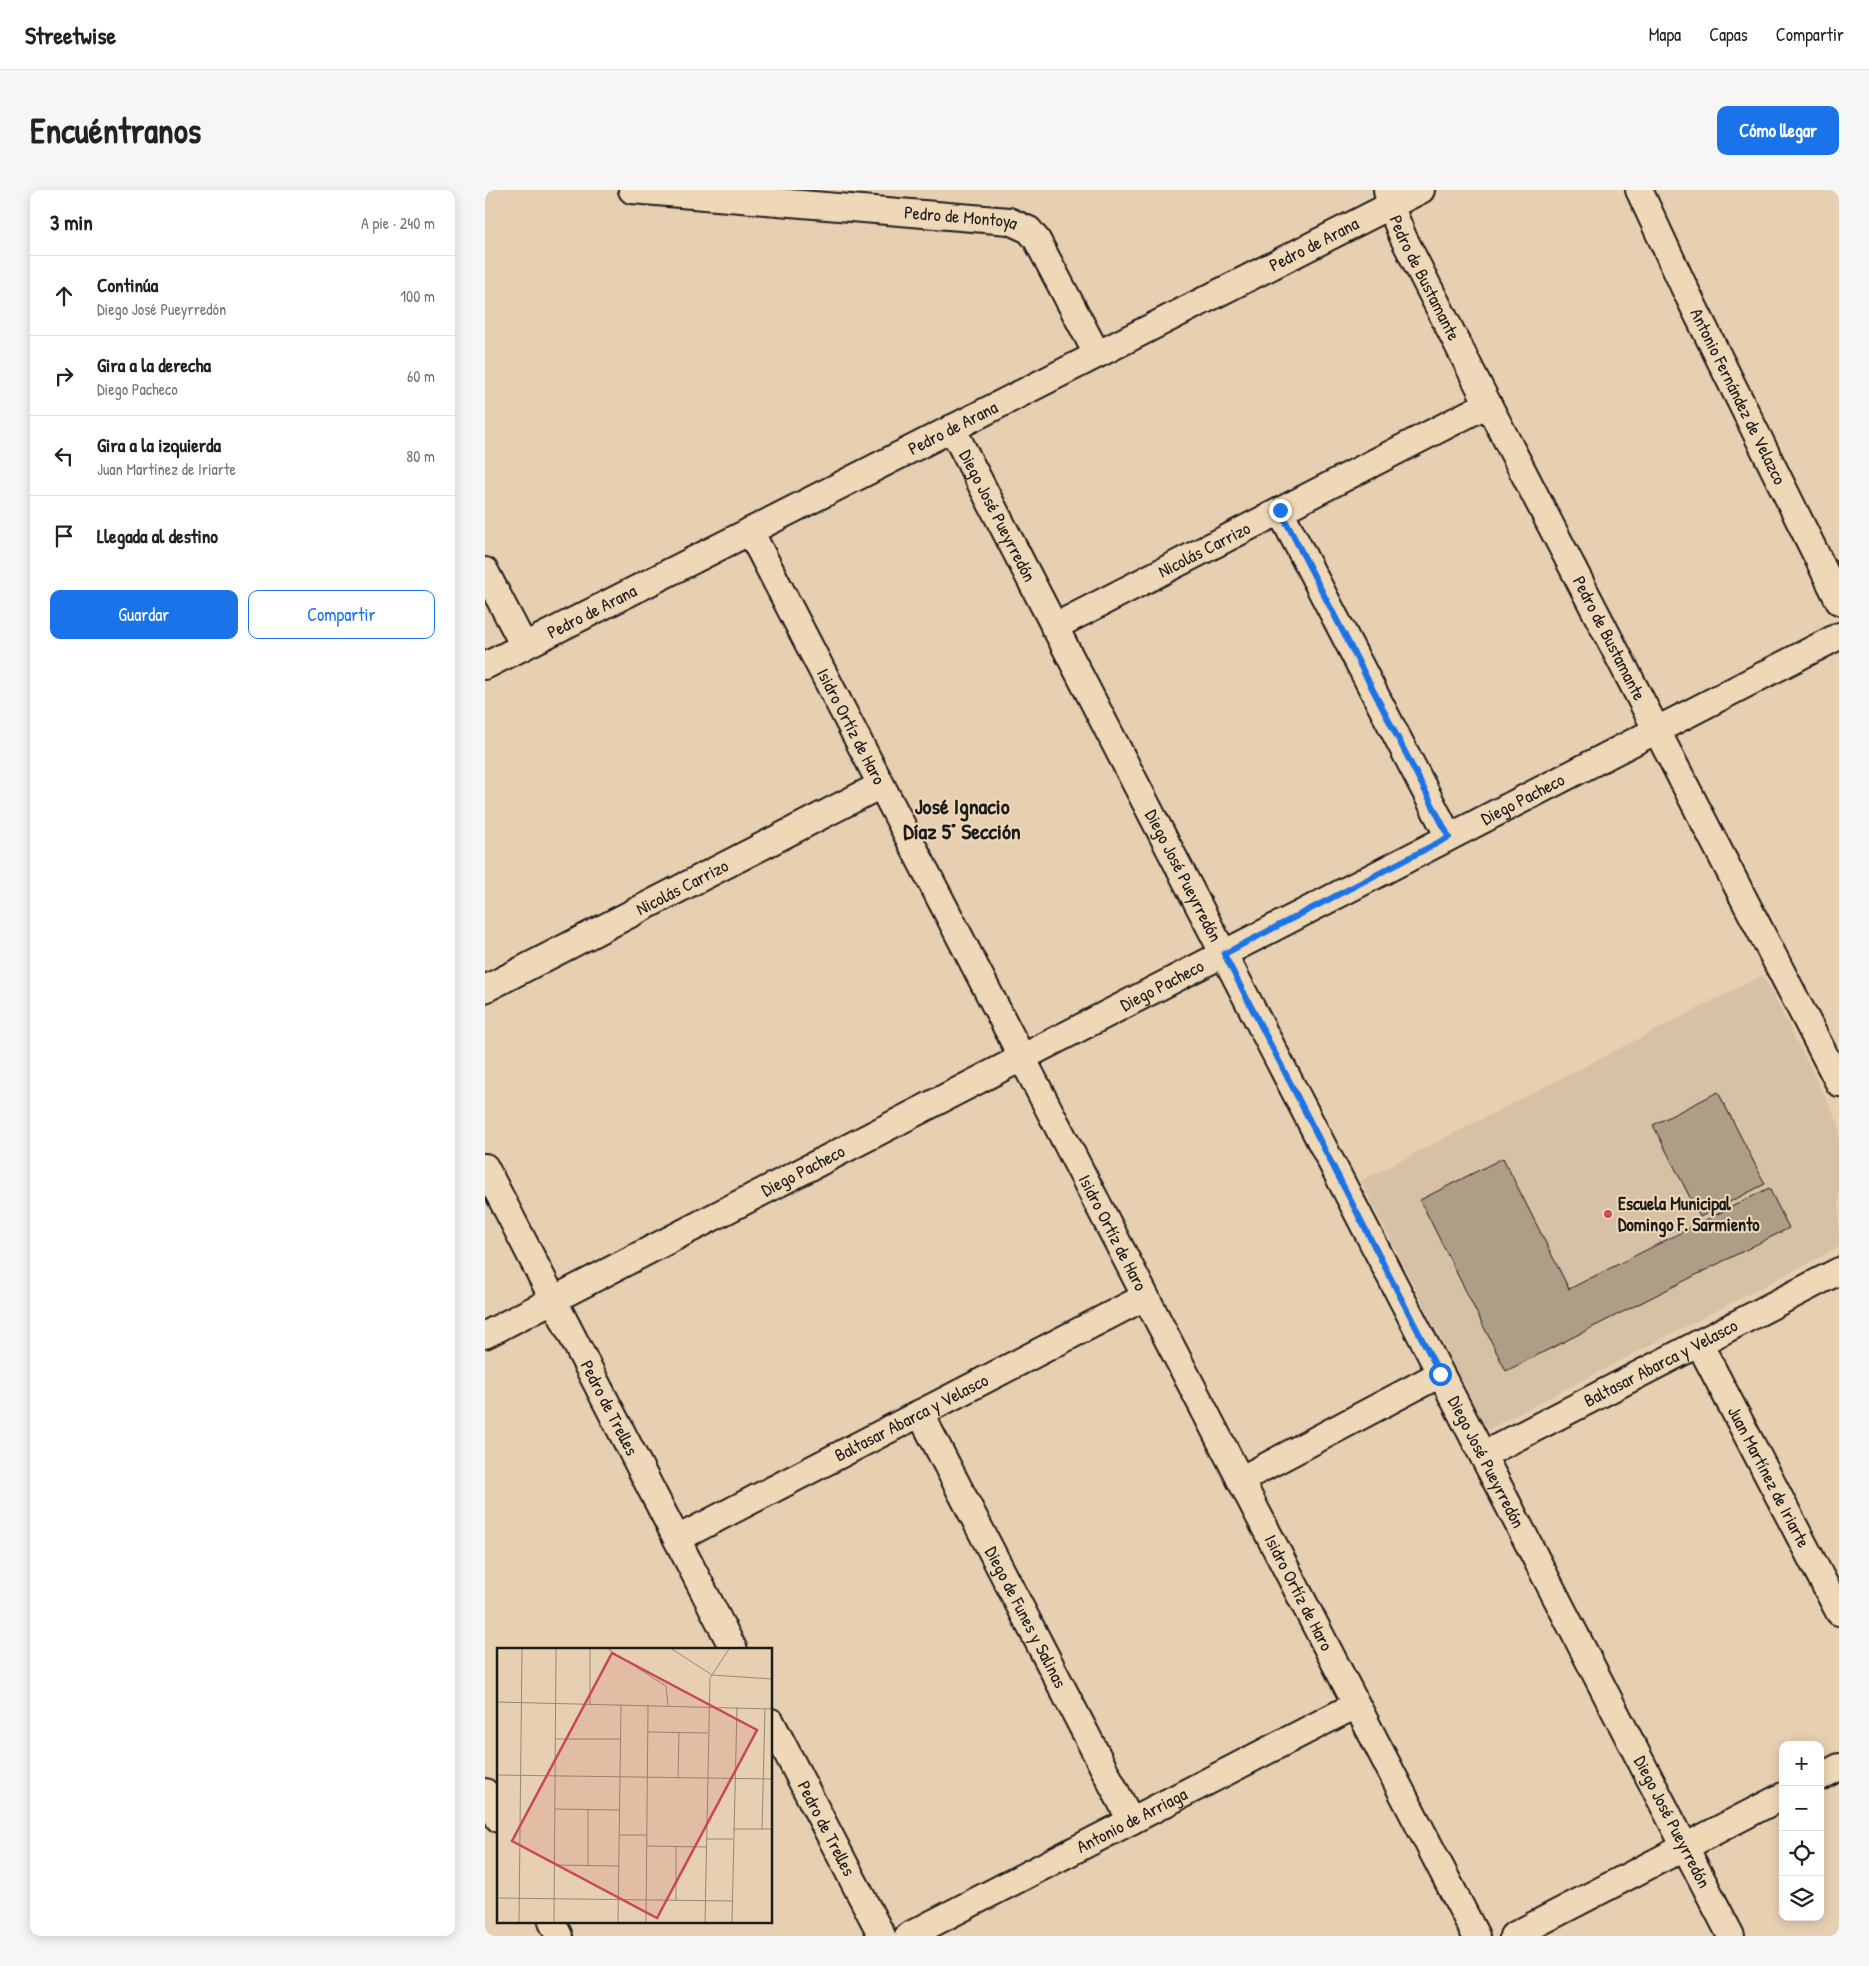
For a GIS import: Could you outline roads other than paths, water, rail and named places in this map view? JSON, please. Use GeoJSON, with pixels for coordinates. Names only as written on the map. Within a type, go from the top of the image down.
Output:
{"type":"FeatureCollection","features":[{"type":"Feature","properties":{"kind":"street","name":"Pedro de Montoya"},"geometry":{"type":"LineString","coordinates":[[631,190],[1009,221],[1029,230],[1037,240],[1097,354]]}},
{"type":"Feature","properties":{"kind":"street","name":"Pedro de Arana"},"geometry":{"type":"LineString","coordinates":[[485,666],[1097,354],[1389,197],[1421,190]]}},
{"type":"Feature","properties":{"kind":"street","name":"Antonio Fernández de Velazco"},"geometry":{"type":"LineString","coordinates":[[1639,190],[1684,287],[1839,601]]}},
{"type":"Feature","properties":{"kind":"street","name":"Pedro de Bustamante"},"geometry":{"type":"LineString","coordinates":[[1389,197],[1403,237],[1839,1083]]}},
{"type":"Feature","properties":{"kind":"street","name":"Nicolás Carrizo"},"geometry":{"type":"LineString","coordinates":[[1054,627],[1488,404]]}},
{"type":"Feature","properties":{"kind":"street","name":"Diego José Pueyrredón"},"geometry":{"type":"LineString","coordinates":[[952,428],[1731,1936]]}},
{"type":"Feature","properties":{"kind":"street"},"geometry":{"type":"LineString","coordinates":[[1280,510],[1449,837]]}},
{"type":"Feature","properties":{"kind":"street","name":"Isidro Ortíz de Haro"},"geometry":{"type":"LineString","coordinates":[[750,531],[1475,1936]]}},
{"type":"Feature","properties":{"kind":"street"},"geometry":{"type":"LineString","coordinates":[[485,571],[525,646]]}},
{"type":"Feature","properties":{"kind":"street","name":"Diego Pacheco"},"geometry":{"type":"LineString","coordinates":[[485,1335],[1839,636]]}},
{"type":"Feature","properties":{"kind":"street","name":"Nicolás Carrizo"},"geometry":{"type":"LineString","coordinates":[[485,989],[881,785]]}},
{"type":"Feature","properties":{"kind":"street","name":"Pedro de Trelles"},"geometry":{"type":"LineString","coordinates":[[485,1167],[733,1648]]}},
{"type":"Feature","properties":{"kind":"street","name":"Baltasar Abarca y Velasco"},"geometry":{"type":"LineString","coordinates":[[1483,1455],[1839,1271]]}},
{"type":"Feature","properties":{"kind":"street","name":"Baltasar Abarca y Velasco"},"geometry":{"type":"LineString","coordinates":[[677,1539],[1145,1296]]}},
{"type":"Feature","properties":{"kind":"street","name":"Juan Martínez de Iriarte"},"geometry":{"type":"LineString","coordinates":[[1699,1343],[1839,1612]]}},
{"type":"Feature","properties":{"kind":"street"},"geometry":{"type":"LineString","coordinates":[[1240,1480],[1440,1374]]}},
{"type":"Feature","properties":{"kind":"street","name":"Diego de Funes y Salinas"},"geometry":{"type":"LineString","coordinates":[[920,1413],[1131,1821]]}},
{"type":"Feature","properties":{"kind":"street","name":"Antonio de Arriaga"},"geometry":{"type":"LineString","coordinates":[[908,1936],[1356,1705]]}},
{"type":"Feature","properties":{"kind":"street","name":"Pedro de Trelles"},"geometry":{"type":"LineString","coordinates":[[773,1726],[882,1936]]}},
{"type":"Feature","properties":{"kind":"street"},"geometry":{"type":"LineString","coordinates":[[1824,1775],[1839,1767]]}},
{"type":"Feature","properties":{"kind":"street"},"geometry":{"type":"LineString","coordinates":[[485,1792],[497,1815]]}},
{"type":"Feature","properties":{"kind":"street"},"geometry":{"type":"LineString","coordinates":[[1513,1936],[1779,1798]]}},
{"type":"Feature","properties":{"kind":"street"},"geometry":{"type":"LineString","coordinates":[[553,1924],[559,1936]]}},
{"type":"Feature","properties":{"kind":"place","name":"Escuela Municipal Domingo F. Sarmiento"},"geometry":{"type":"Point","coordinates":[1608,1214]}},
{"type":"Feature","properties":{"kind":"district","name":"José Ignacio Díaz 5° Sección"},"geometry":{"type":"Point","coordinates":[962,818]}}]}
